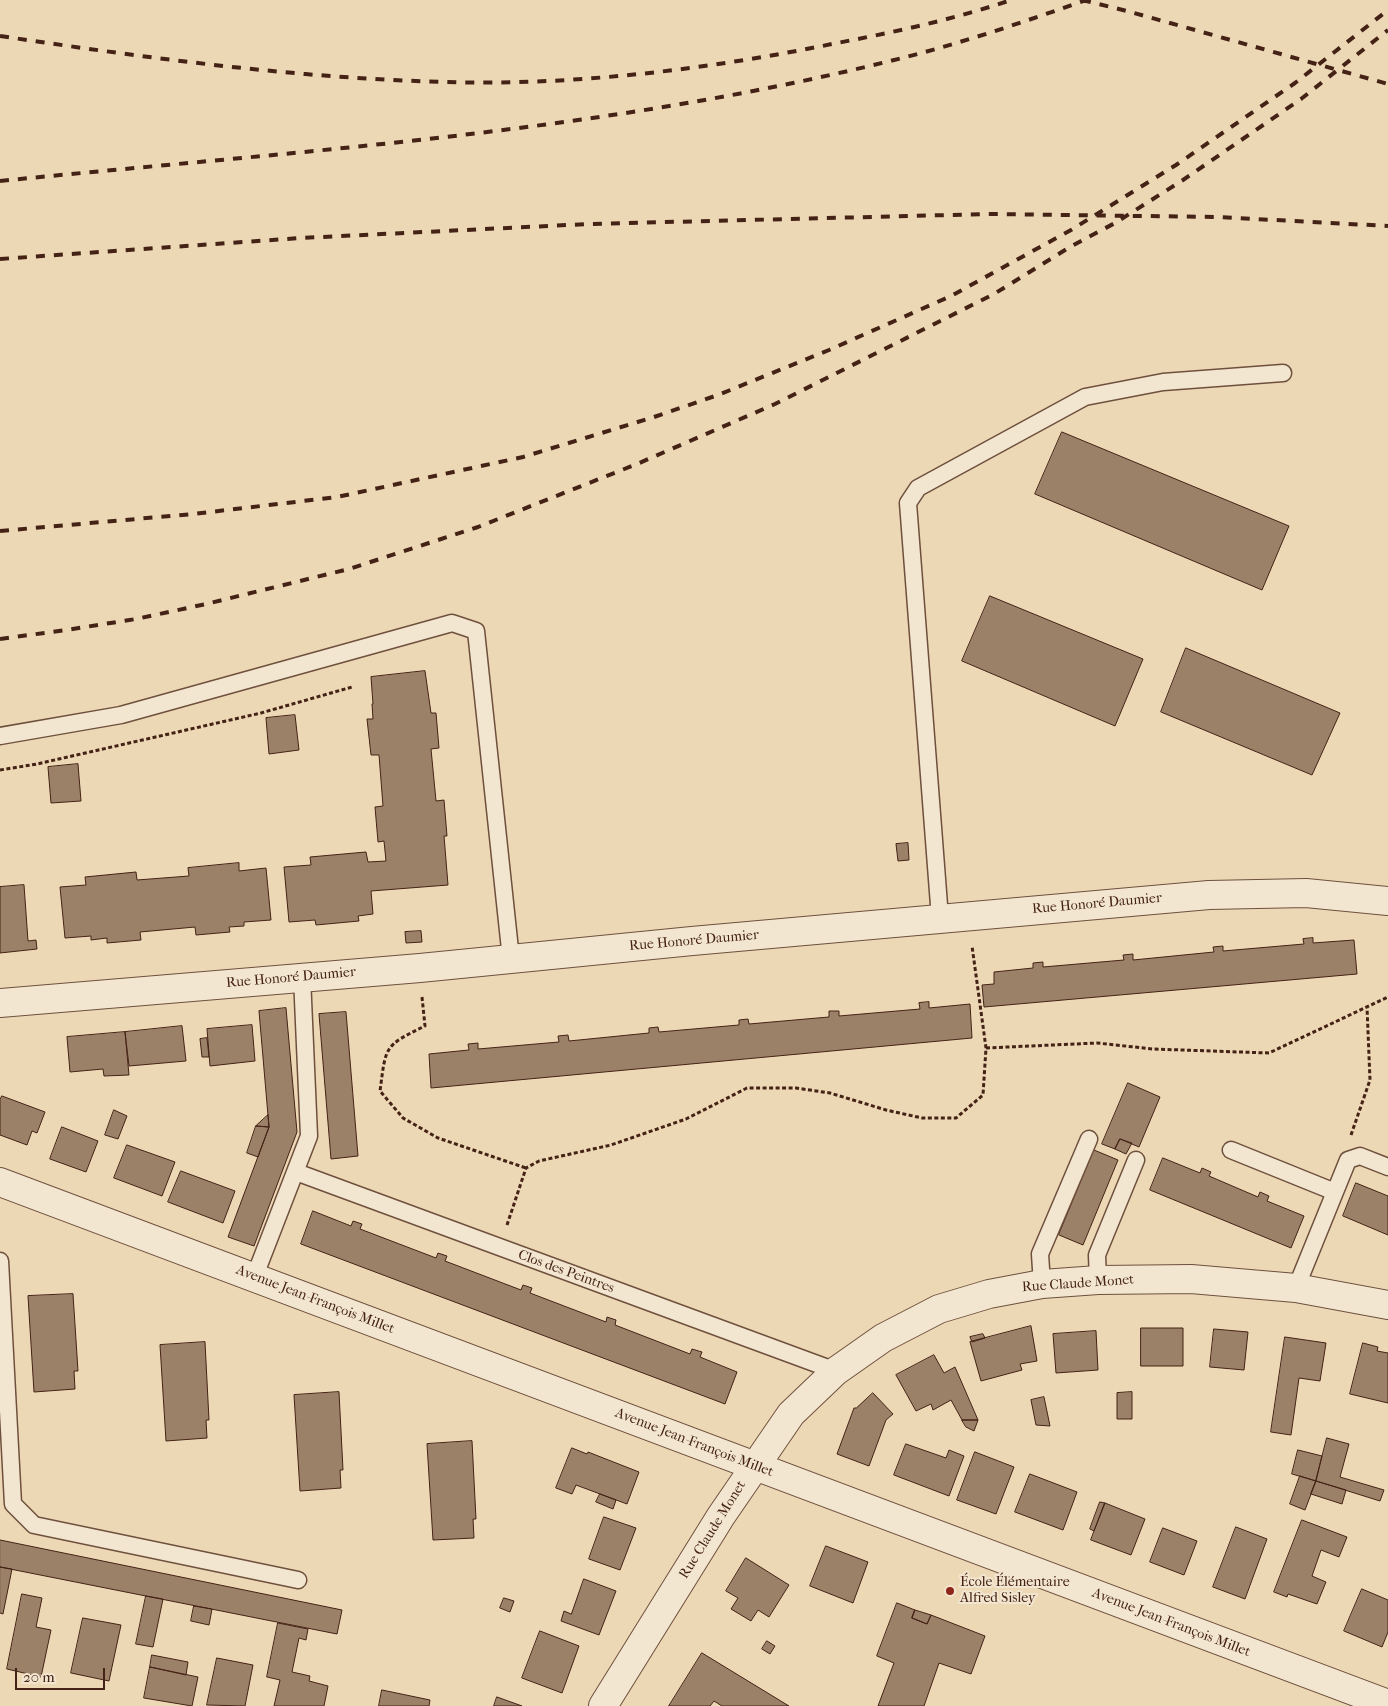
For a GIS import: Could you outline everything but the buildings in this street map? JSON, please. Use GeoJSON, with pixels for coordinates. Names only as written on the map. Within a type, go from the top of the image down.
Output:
{"type":"FeatureCollection","features":[{"type":"Feature","properties":{"kind":"street","name":"Rue Honoré Daumier"},"geometry":{"type":"LineString","coordinates":[[0,1003],[420,968],[940,918],[1209,895],[1306,893],[1388,901]]}},
{"type":"Feature","properties":{"kind":"street","name":"Avenue Jean-François Millet"},"geometry":{"type":"LineString","coordinates":[[0,1182],[1388,1704]]}},
{"type":"Feature","properties":{"kind":"street","name":"Rue Claude Monet"},"geometry":{"type":"LineString","coordinates":[[603,1706],[720,1516],[791,1414],[836,1371],[884,1338],[939,1309],[989,1294],[1042,1284],[1098,1280],[1190,1279],[1296,1288],[1388,1305]]}},
{"type":"Feature","properties":{"kind":"lane"},"geometry":{"type":"LineString","coordinates":[[940,918],[908,503],[918,488],[1085,397],[1163,382],[1283,373]]}},
{"type":"Feature","properties":{"kind":"lane"},"geometry":{"type":"LineString","coordinates":[[0,736],[121,715],[452,624],[476,631],[511,959]]}},
{"type":"Feature","properties":{"kind":"lane"},"geometry":{"type":"LineString","coordinates":[[254,1278],[309,1136],[302,977]]}},
{"type":"Feature","properties":{"kind":"lane"},"geometry":{"type":"LineString","coordinates":[[1042,1284],[1040,1254],[1089,1140]]}},
{"type":"Feature","properties":{"kind":"lane"},"geometry":{"type":"LineString","coordinates":[[1231,1150],[1335,1192]]}},
{"type":"Feature","properties":{"kind":"lane"},"geometry":{"type":"LineString","coordinates":[[1296,1288],[1348,1160],[1360,1156],[1388,1167]]}},
{"type":"Feature","properties":{"kind":"lane"},"geometry":{"type":"LineString","coordinates":[[1098,1280],[1097,1255],[1136,1160]]}},
{"type":"Feature","properties":{"kind":"lane","name":"Clos des Peintres"},"geometry":{"type":"LineString","coordinates":[[296,1172],[836,1371]]}},
{"type":"Feature","properties":{"kind":"lane"},"geometry":{"type":"LineString","coordinates":[[0,1261],[13,1504],[34,1525],[298,1580]]}},
{"type":"Feature","properties":{"kind":"path"},"geometry":{"type":"LineString","coordinates":[[0,770],[37,764],[261,713],[352,687]]}},
{"type":"Feature","properties":{"kind":"path"},"geometry":{"type":"LineString","coordinates":[[500,1247],[526,1168],[539,1161],[611,1145],[686,1119],[747,1088],[796,1088],[830,1093],[886,1110],[922,1118],[956,1118],[983,1095],[986,1048],[968,916]]}},
{"type":"Feature","properties":{"kind":"path"},"geometry":{"type":"LineString","coordinates":[[420,968],[425,1026],[397,1039],[385,1053],[380,1091],[403,1118],[438,1138],[526,1168]]}},
{"type":"Feature","properties":{"kind":"path"},"geometry":{"type":"LineString","coordinates":[[986,1048],[1097,1042],[1153,1049],[1269,1053],[1388,997]]}},
{"type":"Feature","properties":{"kind":"path"},"geometry":{"type":"LineString","coordinates":[[1348,1160],[1352,1131],[1370,1080],[1367,1006]]}},
{"type":"Feature","properties":{"kind":"railway"},"geometry":{"type":"LineString","coordinates":[[0,36],[222,66],[388,80],[493,83],[642,74],[740,61],[881,34],[968,13],[1011,0]]}},
{"type":"Feature","properties":{"kind":"railway"},"geometry":{"type":"LineString","coordinates":[[1082,0],[1388,84]]}},
{"type":"Feature","properties":{"kind":"railway"},"geometry":{"type":"LineString","coordinates":[[0,181],[447,137],[559,123],[670,106],[780,86],[915,55],[1086,0]]}},
{"type":"Feature","properties":{"kind":"railway"},"geometry":{"type":"LineString","coordinates":[[0,531],[193,514],[337,497],[523,457],[654,417],[718,395],[829,350],[951,296],[1071,230],[1176,165],[1295,83],[1388,10]]}},
{"type":"Feature","properties":{"kind":"railway"},"geometry":{"type":"LineString","coordinates":[[0,639],[136,619],[349,569],[478,527],[637,464],[775,404],[994,294],[1070,247],[1115,223],[1183,180],[1301,99],[1388,30]]}},
{"type":"Feature","properties":{"kind":"railway"},"geometry":{"type":"LineString","coordinates":[[0,259],[301,238],[588,224],[990,214],[1218,217],[1388,226]]}},
{"type":"Feature","properties":{"kind":"place","name":"École Élémentaire Alfred Sisley"},"geometry":{"type":"Point","coordinates":[950,1591]}}]}
